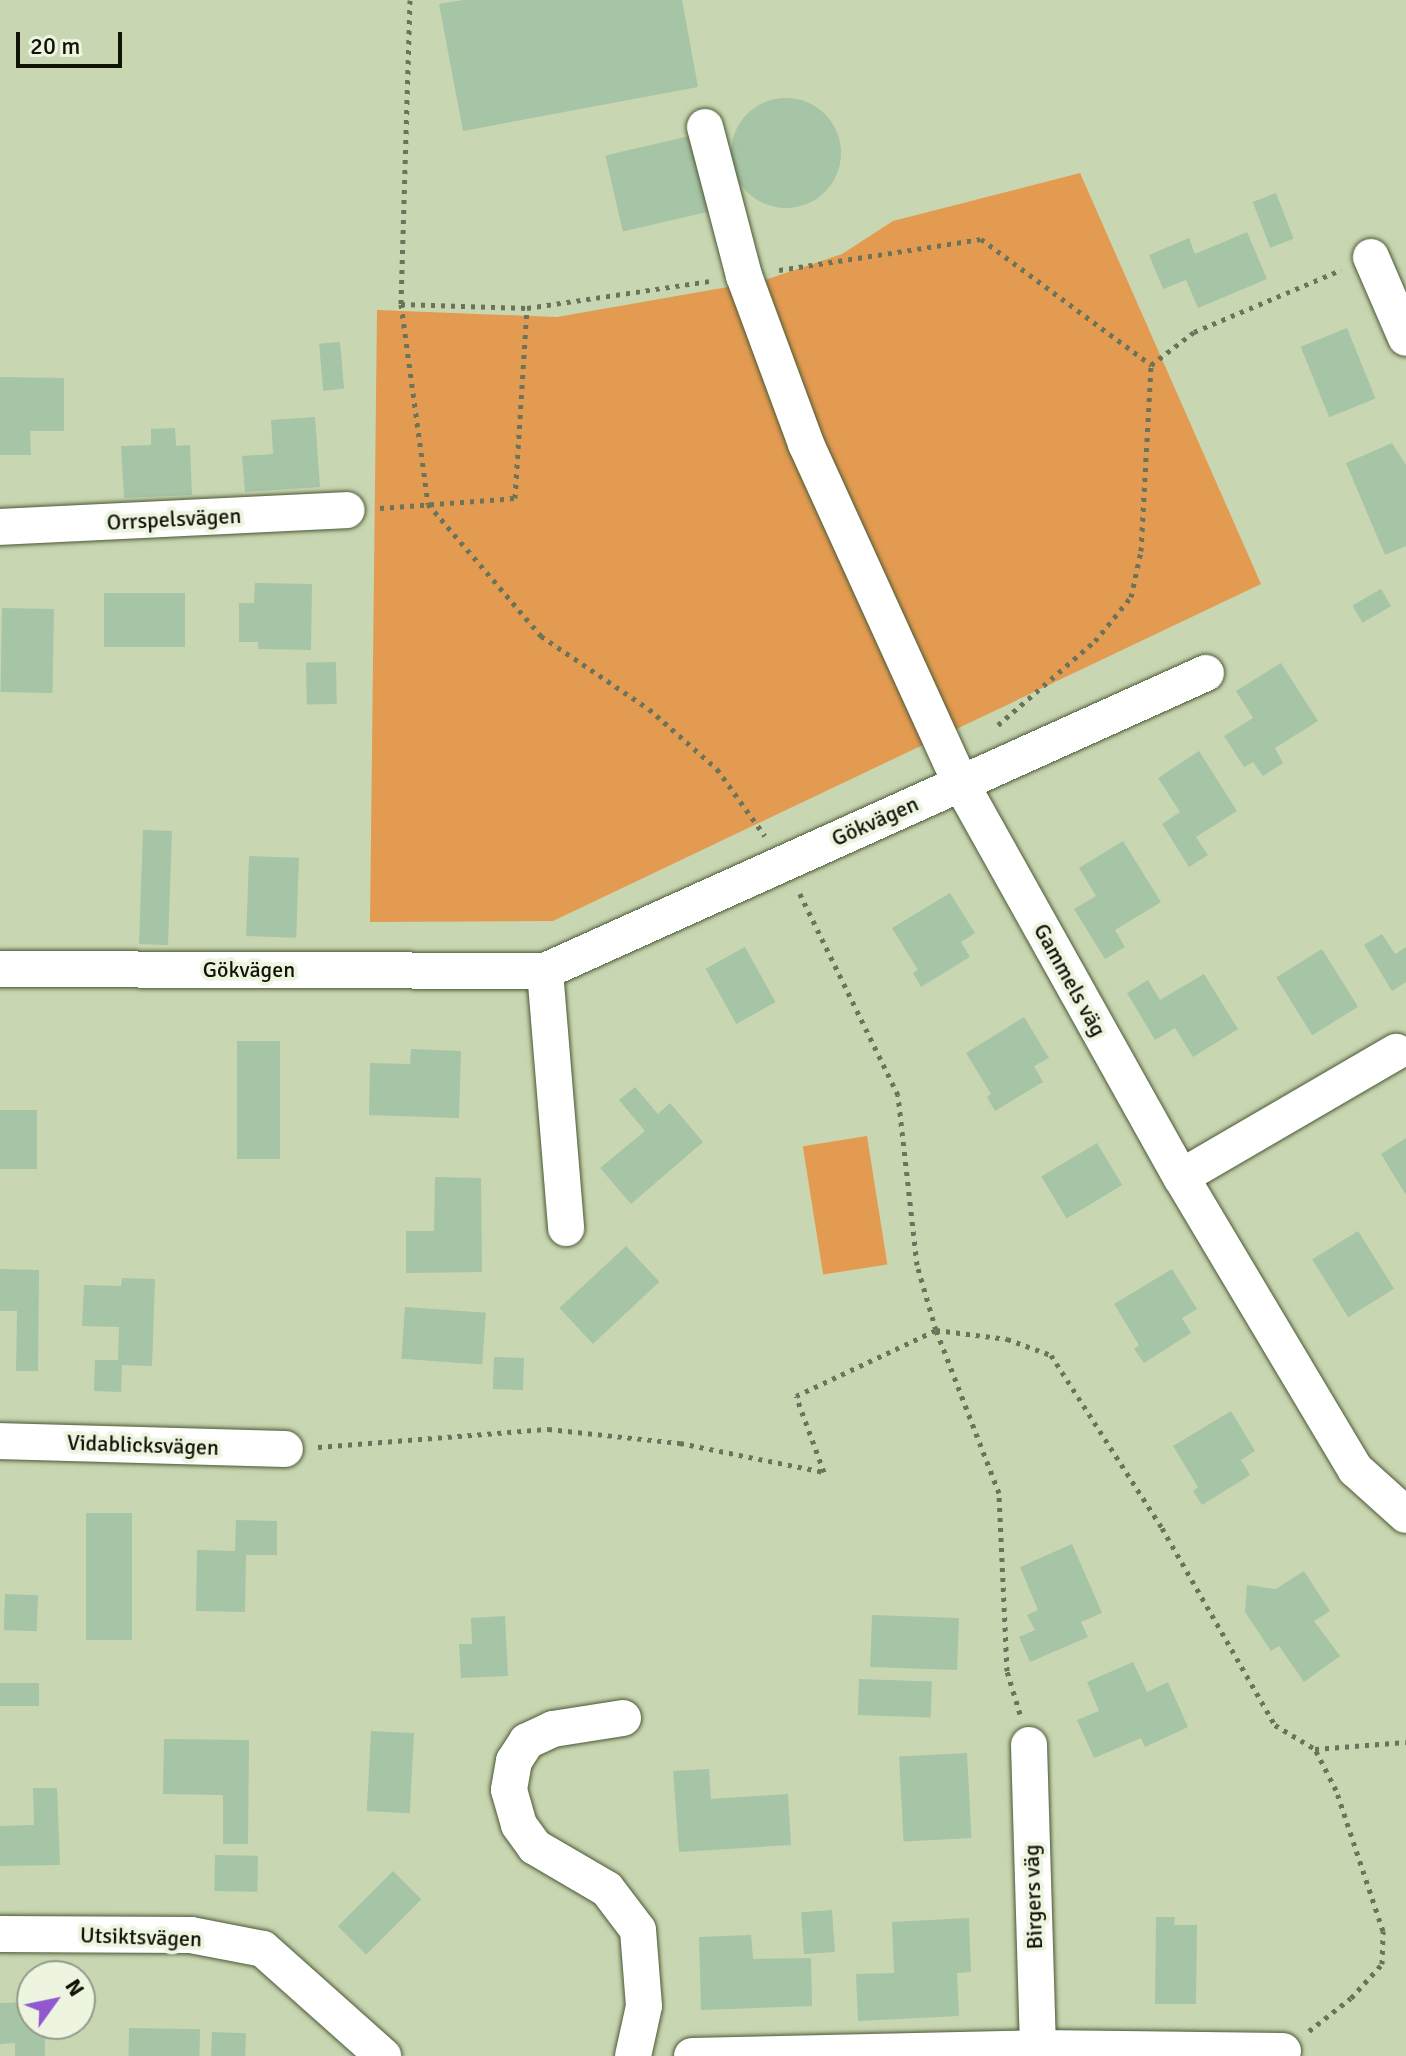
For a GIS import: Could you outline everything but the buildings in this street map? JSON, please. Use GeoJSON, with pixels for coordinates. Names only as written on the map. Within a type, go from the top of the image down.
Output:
{"type":"FeatureCollection","features":[{"type":"Feature","properties":{"kind":"street","name":"Gammels väg"},"geometry":{"type":"LineString","coordinates":[[705,127],[744,276],[806,444],[960,782],[1181,1177],[1356,1470],[1406,1515]]}},
{"type":"Feature","properties":{"kind":"street"},"geometry":{"type":"LineString","coordinates":[[1371,257],[1406,338]]}},
{"type":"Feature","properties":{"kind":"street","name":"Orrspelsvägen"},"geometry":{"type":"LineString","coordinates":[[0,527],[347,510]]}},
{"type":"Feature","properties":{"kind":"street","name":"Gökvägen"},"geometry":{"type":"LineString","coordinates":[[0,969],[545,971],[1206,673]]}},
{"type":"Feature","properties":{"kind":"street"},"geometry":{"type":"LineString","coordinates":[[545,971],[566,1228]]}},
{"type":"Feature","properties":{"kind":"street"},"geometry":{"type":"LineString","coordinates":[[1181,1177],[1396,1052]]}},
{"type":"Feature","properties":{"kind":"street","name":"Vidablicksvägen"},"geometry":{"type":"LineString","coordinates":[[0,1441],[285,1449]]}},
{"type":"Feature","properties":{"kind":"street"},"geometry":{"type":"LineString","coordinates":[[623,1718],[553,1729],[527,1741],[514,1761],[509,1790],[519,1825],[535,1847],[607,1889],[638,1930],[644,2006],[633,2056]]}},
{"type":"Feature","properties":{"kind":"street","name":"Birgers väg"},"geometry":{"type":"LineString","coordinates":[[1029,1745],[1038,2048]]}},
{"type":"Feature","properties":{"kind":"street","name":"Utsiktsvägen"},"geometry":{"type":"LineString","coordinates":[[0,1934],[191,1935],[263,1949],[383,2056]]}},
{"type":"Feature","properties":{"kind":"street"},"geometry":{"type":"LineString","coordinates":[[692,2056],[1038,2048],[1283,2051]]}},
{"type":"Feature","properties":{"kind":"path"},"geometry":{"type":"LineString","coordinates":[[410,0],[401,304],[428,504],[541,636],[649,709],[717,769],[784,862],[898,1095],[917,1265],[936,1330],[999,1493],[1007,1671],[1029,1745]]}},
{"type":"Feature","properties":{"kind":"path"},"geometry":{"type":"LineString","coordinates":[[401,304],[527,308],[981,239],[1151,365]]}},
{"type":"Feature","properties":{"kind":"path"},"geometry":{"type":"LineString","coordinates":[[995,769],[988,734],[1095,641],[1131,597],[1141,551],[1151,365],[1194,332],[1371,257]]}},
{"type":"Feature","properties":{"kind":"path"},"geometry":{"type":"LineString","coordinates":[[347,510],[515,498],[527,308]]}},
{"type":"Feature","properties":{"kind":"path"},"geometry":{"type":"LineString","coordinates":[[285,1449],[548,1429],[680,1443],[824,1472],[796,1396],[936,1330],[1007,1339],[1051,1355],[1162,1528],[1275,1725],[1315,1749],[1336,1790],[1383,1931],[1382,1964],[1351,1998],[1283,2051]]}},
{"type":"Feature","properties":{"kind":"path"},"geometry":{"type":"LineString","coordinates":[[1315,1749],[1406,1742]]}},
{"type":"Feature","properties":{"kind":"shaded area"},"geometry":{"type":"Polygon","coordinates":[[[1080,173],[1261,584],[553,921],[370,922],[377,310],[557,317],[762,281],[842,254],[893,221],[1080,173]]]}},
{"type":"Feature","properties":{"kind":"shaded area"},"geometry":{"type":"Polygon","coordinates":[[[867,1136],[887,1264],[823,1275],[803,1146],[867,1136]]]}}]}
